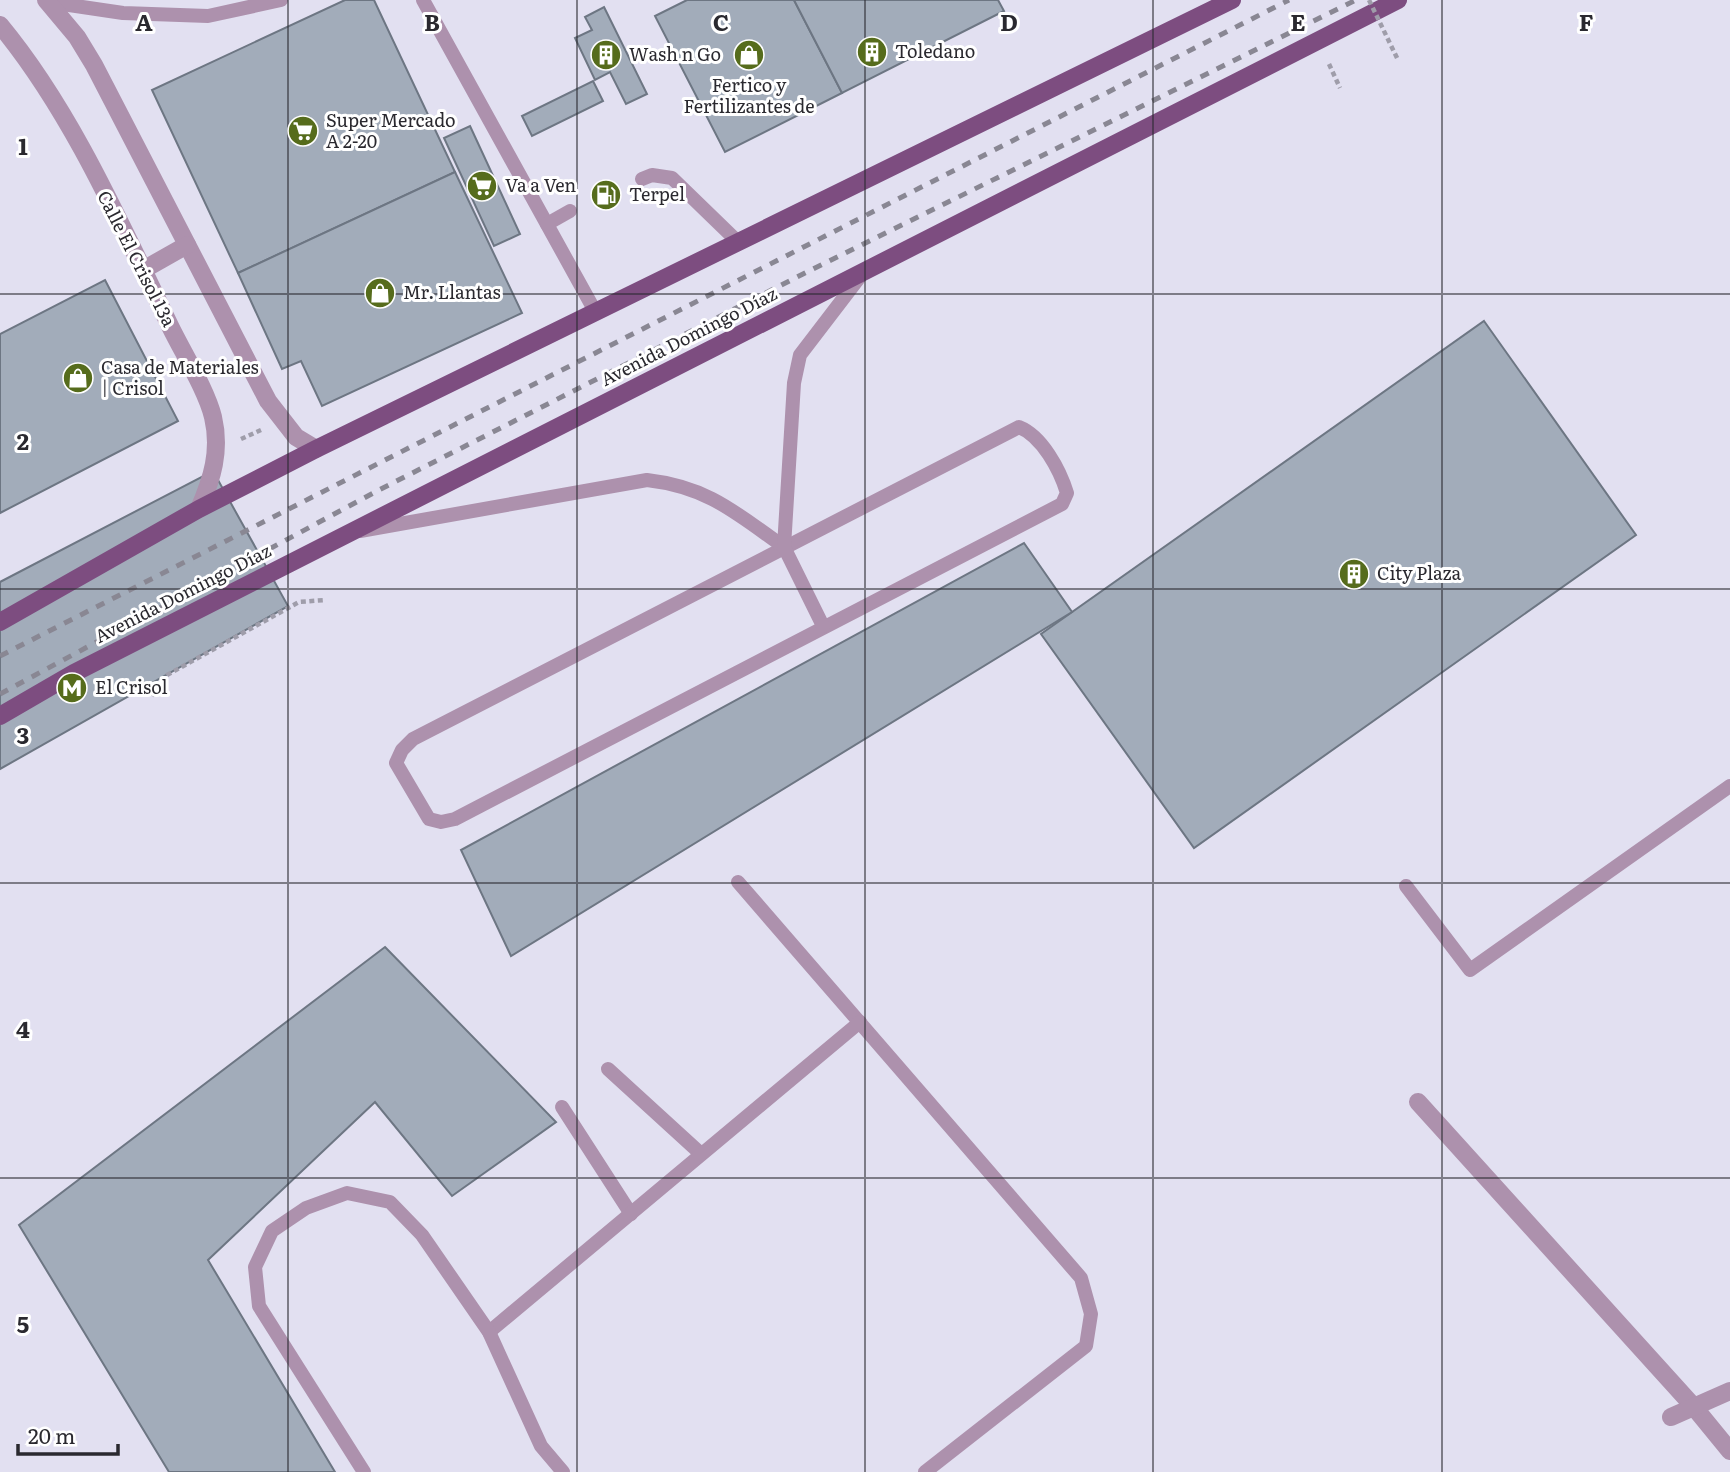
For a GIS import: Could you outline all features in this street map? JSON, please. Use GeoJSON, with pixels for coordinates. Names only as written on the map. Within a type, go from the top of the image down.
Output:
{"type":"FeatureCollection","features":[{"type":"Feature","properties":{"kind":"main road"},"geometry":{"type":"LineString","coordinates":[[0,622],[199,509],[316,449],[1232,0]]}},
{"type":"Feature","properties":{"kind":"main road","name":"Avenida Domingo Díaz"},"geometry":{"type":"LineString","coordinates":[[0,716],[74,673],[1398,0]]}},
{"type":"Feature","properties":{"kind":"street"},"geometry":{"type":"LineString","coordinates":[[47,1],[78,37],[94,65],[281,421],[296,437],[316,449]]}},
{"type":"Feature","properties":{"kind":"street","name":"Calle El Crisol 13a"},"geometry":{"type":"LineString","coordinates":[[0,25],[55,102],[143,270],[213,415],[217,450],[212,479],[199,509]]}},
{"type":"Feature","properties":{"kind":"street"},"geometry":{"type":"LineString","coordinates":[[143,270],[187,245]]}},
{"type":"Feature","properties":{"kind":"street"},"geometry":{"type":"LineString","coordinates":[[1418,1102],[1695,1407],[1730,1451]]}},
{"type":"Feature","properties":{"kind":"street"},"geometry":{"type":"LineString","coordinates":[[1671,1418],[1730,1391]]}},
{"type":"Feature","properties":{"kind":"lane"},"geometry":{"type":"LineString","coordinates":[[47,1],[123,13],[208,16],[281,0]]}},
{"type":"Feature","properties":{"kind":"lane"},"geometry":{"type":"LineString","coordinates":[[423,0],[596,313]]}},
{"type":"Feature","properties":{"kind":"lane"},"geometry":{"type":"LineString","coordinates":[[642,179],[652,174],[672,178],[738,242]]}},
{"type":"Feature","properties":{"kind":"lane"},"geometry":{"type":"LineString","coordinates":[[547,224],[570,211]]}},
{"type":"Feature","properties":{"kind":"lane"},"geometry":{"type":"LineString","coordinates":[[784,547],[794,383],[800,355],[864,271]]}},
{"type":"Feature","properties":{"kind":"lane"},"geometry":{"type":"LineString","coordinates":[[1019,427],[1033,432],[1064,482],[1067,493],[1062,504],[454,819],[441,822],[429,819],[396,763],[402,750],[413,739],[784,547],[1019,427]]}},
{"type":"Feature","properties":{"kind":"lane"},"geometry":{"type":"LineString","coordinates":[[350,533],[647,480],[677,484],[708,494],[784,547],[823,626]]}},
{"type":"Feature","properties":{"kind":"lane"},"geometry":{"type":"LineString","coordinates":[[1406,886],[1470,970],[1730,786]]}},
{"type":"Feature","properties":{"kind":"lane"},"geometry":{"type":"LineString","coordinates":[[738,882],[1081,1278],[1091,1314],[1086,1346],[925,1472]]}},
{"type":"Feature","properties":{"kind":"lane"},"geometry":{"type":"LineString","coordinates":[[489,1332],[860,1022]]}},
{"type":"Feature","properties":{"kind":"lane"},"geometry":{"type":"LineString","coordinates":[[608,1069],[701,1153]]}},
{"type":"Feature","properties":{"kind":"lane"},"geometry":{"type":"LineString","coordinates":[[562,1107],[631,1214]]}},
{"type":"Feature","properties":{"kind":"lane"},"geometry":{"type":"LineString","coordinates":[[364,1472],[259,1306],[255,1267],[272,1231],[306,1208],[347,1193],[390,1202],[422,1235],[489,1332],[541,1446],[563,1472]]}},
{"type":"Feature","properties":{"kind":"path"},"geometry":{"type":"LineString","coordinates":[[1369,0],[1398,60]]}},
{"type":"Feature","properties":{"kind":"path"},"geometry":{"type":"LineString","coordinates":[[217,450],[281,421]]}},
{"type":"Feature","properties":{"kind":"path"},"geometry":{"type":"LineString","coordinates":[[152,696],[167,675],[299,603],[326,600]]}},
{"type":"Feature","properties":{"kind":"building","name":"Super Mercado A 2-20"},"geometry":{"type":"Polygon","coordinates":[[[345,0],[374,0],[455,172],[238,273],[152,90],[345,0]]]}},
{"type":"Feature","properties":{"kind":"building","name":"Fertico y Fertilizantes de"},"geometry":{"type":"Polygon","coordinates":[[[687,0],[794,0],[842,93],[725,152],[655,16],[687,0]]]}},
{"type":"Feature","properties":{"kind":"building","name":"Toledano"},"geometry":{"type":"Polygon","coordinates":[[[794,0],[998,0],[1004,11],[842,93],[794,0]]]}},
{"type":"Feature","properties":{"kind":"building","name":"Wash n Go"},"geometry":{"type":"Polygon","coordinates":[[[604,7],[647,94],[626,104],[610,72],[595,80],[575,38],[592,30],[585,17],[604,7]]]}},
{"type":"Feature","properties":{"kind":"building"},"geometry":{"type":"Polygon","coordinates":[[[593,81],[603,101],[532,136],[522,116],[593,81]]]}},
{"type":"Feature","properties":{"kind":"building","name":"Va a Ven"},"geometry":{"type":"Polygon","coordinates":[[[470,126],[520,234],[494,246],[444,138],[470,126]]]}},
{"type":"Feature","properties":{"kind":"building","name":"Mr. Llantas"},"geometry":{"type":"Polygon","coordinates":[[[455,172],[522,313],[322,406],[301,361],[282,369],[238,273],[455,172]]]}},
{"type":"Feature","properties":{"kind":"building","name":"Casa de Materiales | Crisol"},"geometry":{"type":"Polygon","coordinates":[[[105,280],[178,421],[0,513],[0,334],[105,280]]]}},
{"type":"Feature","properties":{"kind":"building","name":"City Plaza"},"geometry":{"type":"Polygon","coordinates":[[[1484,321],[1636,535],[1194,848],[1041,634],[1484,321]]]}},
{"type":"Feature","properties":{"kind":"building","name":"El Crisol"},"geometry":{"type":"Polygon","coordinates":[[[213,471],[288,606],[0,769],[0,582],[213,471]]]}},
{"type":"Feature","properties":{"kind":"building"},"geometry":{"type":"Polygon","coordinates":[[[1024,543],[1072,612],[511,956],[461,850],[1024,543]]]}},
{"type":"Feature","properties":{"kind":"building"},"geometry":{"type":"Polygon","coordinates":[[[385,947],[556,1122],[452,1196],[375,1102],[208,1260],[335,1472],[169,1472],[19,1225],[385,947]]]}},
{"type":"Feature","properties":{"kind":"railway"},"geometry":{"type":"LineString","coordinates":[[0,656],[1289,0]]}},
{"type":"Feature","properties":{"kind":"railway"},"geometry":{"type":"LineString","coordinates":[[0,694],[377,491],[803,274],[1356,0]]}},
{"type":"Feature","properties":{"kind":"place","name":"Toledano"},"geometry":{"type":"Point","coordinates":[872,52]}},
{"type":"Feature","properties":{"kind":"place","name":"Wash n Go"},"geometry":{"type":"Point","coordinates":[606,55]}},
{"type":"Feature","properties":{"kind":"place","name":"Fertico y Fertilizantes de"},"geometry":{"type":"Point","coordinates":[749,55]}},
{"type":"Feature","properties":{"kind":"place","name":"Super Mercado A 2-20"},"geometry":{"type":"Point","coordinates":[303,131]}},
{"type":"Feature","properties":{"kind":"place","name":"Va a Ven"},"geometry":{"type":"Point","coordinates":[482,186]}},
{"type":"Feature","properties":{"kind":"place","name":"Terpel"},"geometry":{"type":"Point","coordinates":[606,195]}},
{"type":"Feature","properties":{"kind":"place","name":"Mr. Llantas"},"geometry":{"type":"Point","coordinates":[380,293]}},
{"type":"Feature","properties":{"kind":"place","name":"Casa de Materiales | Crisol"},"geometry":{"type":"Point","coordinates":[78,378]}},
{"type":"Feature","properties":{"kind":"place","name":"City Plaza"},"geometry":{"type":"Point","coordinates":[1354,574]}},
{"type":"Feature","properties":{"kind":"place","name":"El Crisol"},"geometry":{"type":"Point","coordinates":[72,688]}}]}
